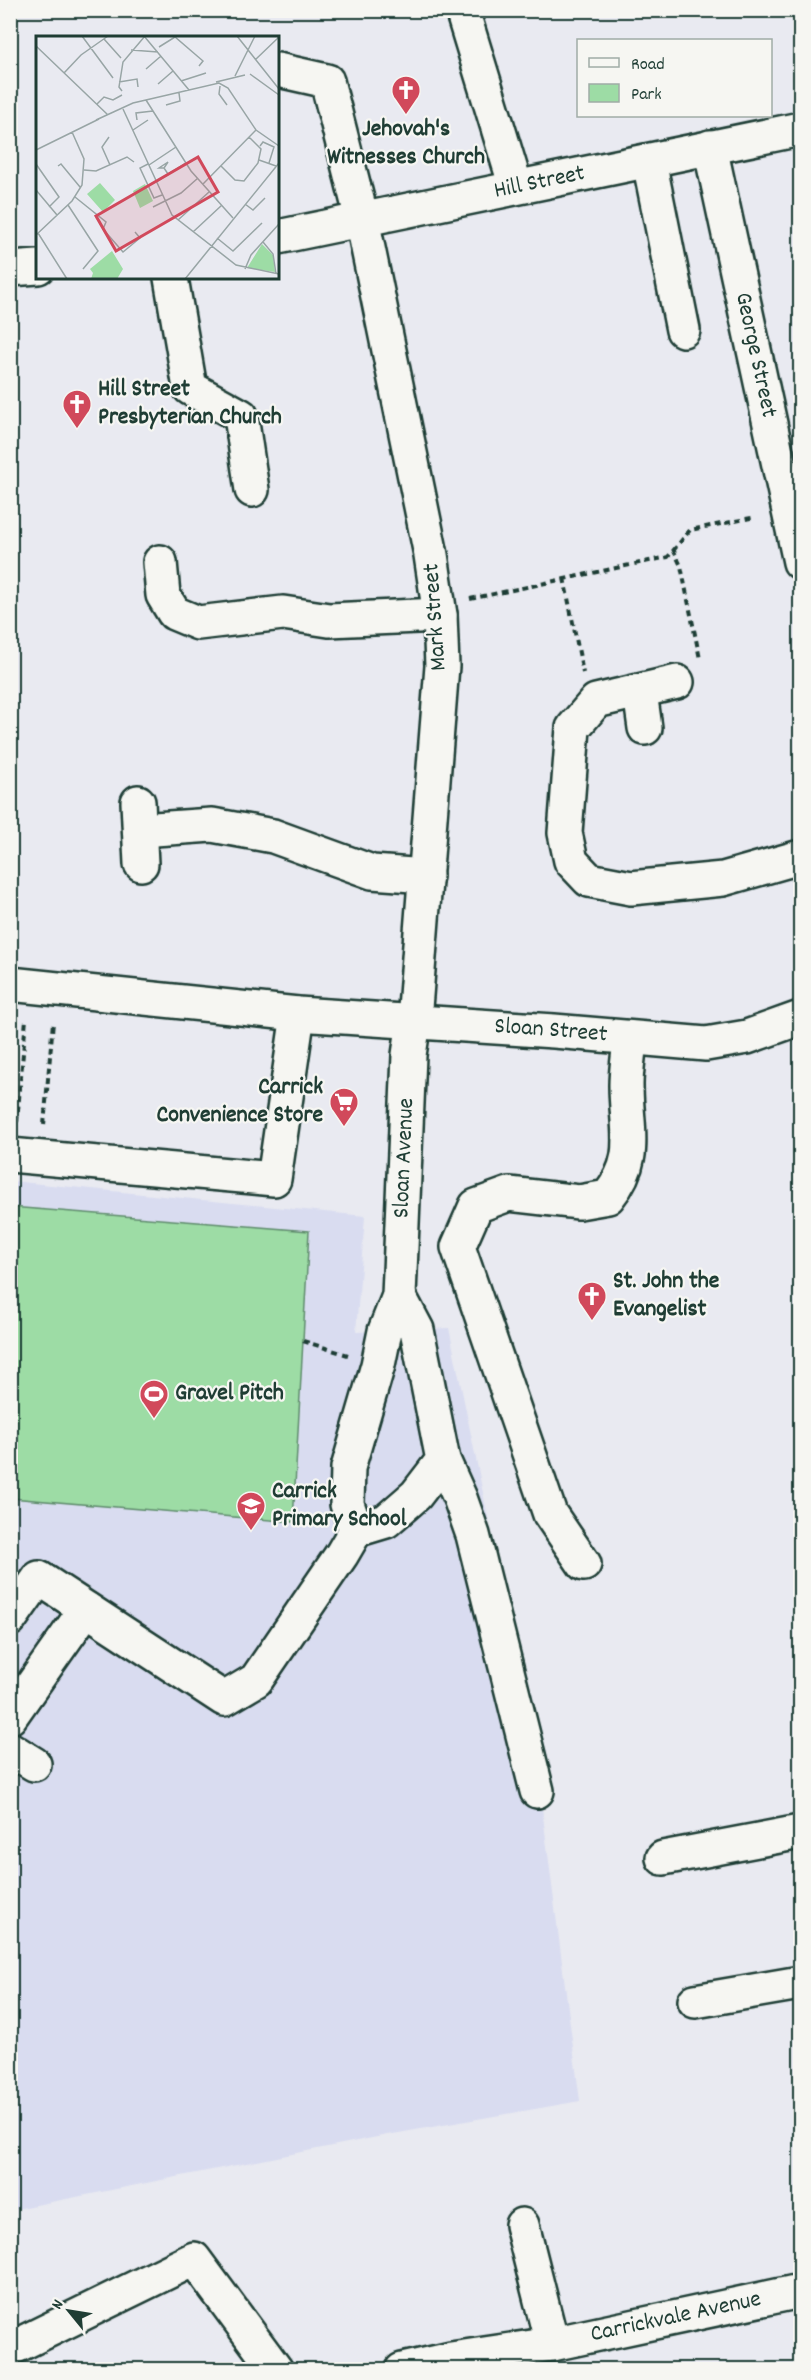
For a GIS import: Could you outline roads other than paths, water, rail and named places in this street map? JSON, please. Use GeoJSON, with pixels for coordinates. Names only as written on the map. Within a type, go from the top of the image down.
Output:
{"type":"FeatureCollection","features":[{"type":"Feature","properties":{"kind":"street"},"geometry":{"type":"LineString","coordinates":[[462,10],[516,187]]}},
{"type":"Feature","properties":{"kind":"street","name":"Mark Street"},"geometry":{"type":"LineString","coordinates":[[279,70],[327,81],[362,219],[431,555],[440,615],[442,666],[414,1021]]}},
{"type":"Feature","properties":{"kind":"street","name":"Hill Street"},"geometry":{"type":"LineString","coordinates":[[279,237],[801,129]]}},
{"type":"Feature","properties":{"kind":"street","name":"George Street"},"geometry":{"type":"LineString","coordinates":[[710,147],[801,562]]}},
{"type":"Feature","properties":{"kind":"street"},"geometry":{"type":"LineString","coordinates":[[649,161],[683,330]]}},
{"type":"Feature","properties":{"kind":"street"},"geometry":{"type":"LineString","coordinates":[[10,268],[36,267]]}},
{"type":"Feature","properties":{"kind":"street"},"geometry":{"type":"LineString","coordinates":[[171,279],[190,388],[241,416],[252,490]]}},
{"type":"Feature","properties":{"kind":"street"},"geometry":{"type":"LineString","coordinates":[[160,562],[163,595],[174,613],[198,623],[283,614],[329,620],[440,615]]}},
{"type":"Feature","properties":{"kind":"street"},"geometry":{"type":"LineString","coordinates":[[677,682],[596,701],[573,728],[565,832],[571,861],[589,880],[632,888],[723,879],[801,857]]}},
{"type":"Feature","properties":{"kind":"street"},"geometry":{"type":"LineString","coordinates":[[640,692],[645,728]]}},
{"type":"Feature","properties":{"kind":"street"},"geometry":{"type":"LineString","coordinates":[[141,864],[139,816],[213,825],[273,837],[372,872],[426,876]]}},
{"type":"Feature","properties":{"kind":"street","name":"Sloan Street"},"geometry":{"type":"LineString","coordinates":[[32,986],[298,1014],[706,1044],[747,1037],[801,1018]]}},
{"type":"Feature","properties":{"kind":"street"},"geometry":{"type":"LineString","coordinates":[[22,1156],[274,1179],[298,1014]]}},
{"type":"Feature","properties":{"kind":"street","name":"Sloan Avenue"},"geometry":{"type":"LineString","coordinates":[[399,1296],[410,1055],[414,1021]]}},
{"type":"Feature","properties":{"kind":"street"},"geometry":{"type":"LineString","coordinates":[[584,1564],[550,1514],[458,1247],[476,1206],[509,1194],[579,1202],[608,1197],[621,1181],[631,1141],[626,1086],[630,1038]]}},
{"type":"Feature","properties":{"kind":"street"},"geometry":{"type":"LineString","coordinates":[[356,1530],[347,1504],[348,1468],[378,1365],[385,1331],[399,1296]]}},
{"type":"Feature","properties":{"kind":"street"},"geometry":{"type":"LineString","coordinates":[[399,1296],[417,1330],[444,1460],[473,1535],[537,1791]]}},
{"type":"Feature","properties":{"kind":"street"},"geometry":{"type":"LineString","coordinates":[[10,1619],[39,1578],[224,1699],[256,1680],[356,1530],[386,1521],[416,1495],[444,1460]]}},
{"type":"Feature","properties":{"kind":"street"},"geometry":{"type":"LineString","coordinates":[[10,1717],[86,1609]]}},
{"type":"Feature","properties":{"kind":"street"},"geometry":{"type":"LineString","coordinates":[[663,1858],[801,1832]]}},
{"type":"Feature","properties":{"kind":"street"},"geometry":{"type":"LineString","coordinates":[[695,2001],[801,1983]]}},
{"type":"Feature","properties":{"kind":"street"},"geometry":{"type":"LineString","coordinates":[[522,2225],[552,2344]]}},
{"type":"Feature","properties":{"kind":"street"},"geometry":{"type":"LineString","coordinates":[[10,2349],[194,2259],[276,2370]]}},
{"type":"Feature","properties":{"kind":"street","name":"Carrickvale Avenue"},"geometry":{"type":"LineString","coordinates":[[402,2370],[451,2359],[552,2344],[801,2291]]}},
{"type":"Feature","properties":{"kind":"place","name":"Jehovah's Witnesses Church"},"geometry":{"type":"Point","coordinates":[406,116]}},
{"type":"Feature","properties":{"kind":"place","name":"Hill Street Presbyterian Church"},"geometry":{"type":"Point","coordinates":[77,430]}},
{"type":"Feature","properties":{"kind":"place","name":"Carrick Convenience Store"},"geometry":{"type":"Point","coordinates":[344,1128]}},
{"type":"Feature","properties":{"kind":"place","name":"St. John the Evangelist"},"geometry":{"type":"Point","coordinates":[592,1322]}},
{"type":"Feature","properties":{"kind":"place","name":"Gravel Pitch"},"geometry":{"type":"Point","coordinates":[154,1420]}},
{"type":"Feature","properties":{"kind":"place","name":"Carrick Primary School"},"geometry":{"type":"Point","coordinates":[251,1532]}}]}
